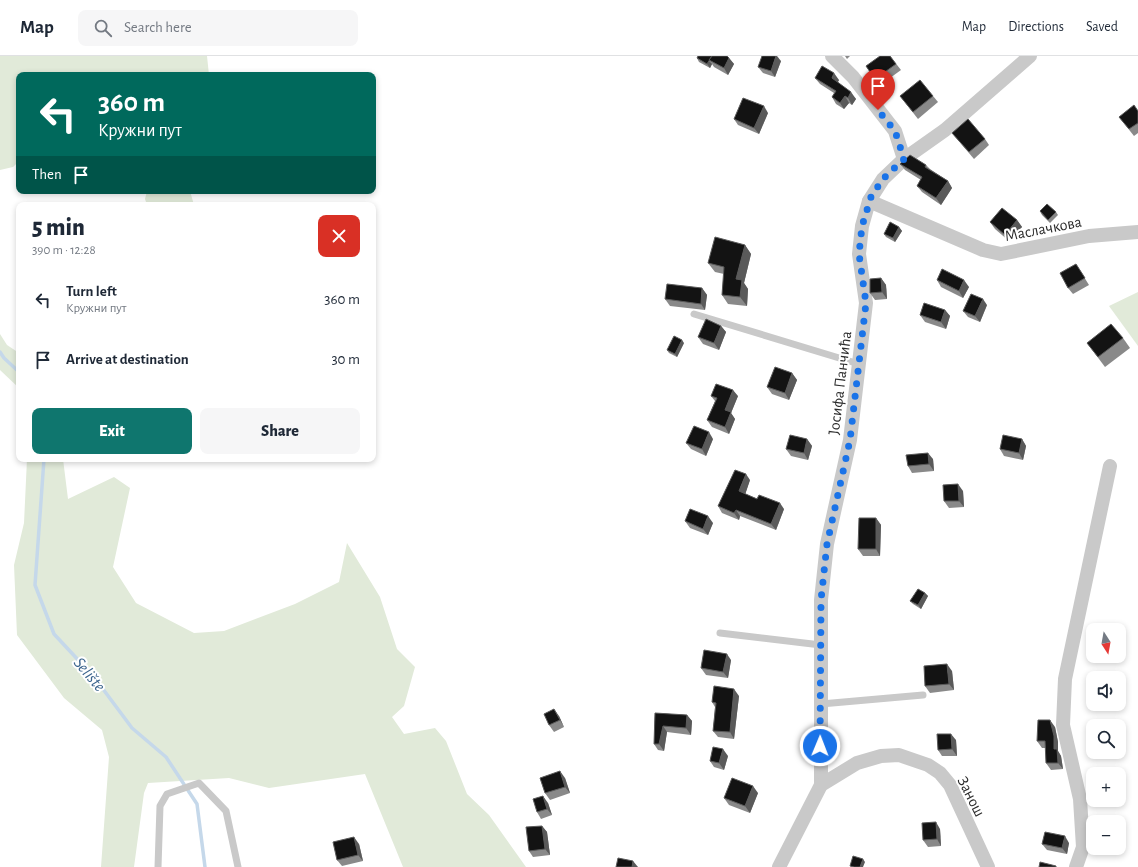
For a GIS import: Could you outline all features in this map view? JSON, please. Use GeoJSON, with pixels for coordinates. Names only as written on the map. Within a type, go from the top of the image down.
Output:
{"type":"FeatureCollection","features":[{"type":"Feature","properties":{"kind":"street"},"geometry":{"type":"LineString","coordinates":[[832,56],[853,77],[895,131],[904,159]]}},
{"type":"Feature","properties":{"kind":"street","name":"Јосифа Панчића"},"geometry":{"type":"LineString","coordinates":[[821,785],[821,600],[827,544],[850,440],[866,303],[859,254],[862,226],[869,201],[883,179],[904,159],[945,130],[1030,56]]}},
{"type":"Feature","properties":{"kind":"street","name":"Маслачкова"},"geometry":{"type":"LineString","coordinates":[[869,201],[983,250],[1001,254],[1089,236],[1138,232]]}},
{"type":"Feature","properties":{"kind":"street"},"geometry":{"type":"LineString","coordinates":[[1076,867],[1083,847],[1080,807],[1063,725],[1065,679],[1110,466]]}},
{"type":"Feature","properties":{"kind":"street","name":"Занош"},"geometry":{"type":"LineString","coordinates":[[821,785],[857,763],[881,756],[898,754],[928,765],[940,773],[950,785],[988,867]]}},
{"type":"Feature","properties":{"kind":"street"},"geometry":{"type":"LineString","coordinates":[[778,867],[821,785]]}},
{"type":"Feature","properties":{"kind":"lane"},"geometry":{"type":"LineString","coordinates":[[694,314],[859,364]]}},
{"type":"Feature","properties":{"kind":"lane"},"geometry":{"type":"LineString","coordinates":[[720,633],[821,645]]}},
{"type":"Feature","properties":{"kind":"lane"},"geometry":{"type":"LineString","coordinates":[[820,704],[923,695]]}},
{"type":"Feature","properties":{"kind":"lane"},"geometry":{"type":"LineString","coordinates":[[158,867],[160,806],[167,794],[199,783],[226,811],[238,867]]}},
{"type":"Feature","properties":{"kind":"green space"},"geometry":{"type":"Polygon","coordinates":[[[0,56],[207,56],[209,72],[16,72],[16,164],[13,167],[0,170],[0,56]]]}},
{"type":"Feature","properties":{"kind":"green space"},"geometry":{"type":"Polygon","coordinates":[[[146,194],[191,194],[193,202],[146,202],[146,194]]]}},
{"type":"Feature","properties":{"kind":"green space"},"geometry":{"type":"Polygon","coordinates":[[[1138,292],[1138,346],[1109,306],[1138,292]]]}},
{"type":"Feature","properties":{"kind":"green space"},"geometry":{"type":"Polygon","coordinates":[[[0,334],[7,345],[16,351],[16,385],[0,370],[0,334]]]}},
{"type":"Feature","properties":{"kind":"green space"},"geometry":{"type":"Polygon","coordinates":[[[27,462],[63,462],[68,499],[114,477],[130,488],[113,567],[136,603],[194,633],[224,631],[295,604],[339,582],[347,543],[380,597],[397,649],[415,667],[404,706],[392,717],[404,734],[435,728],[446,741],[467,794],[489,815],[526,867],[403,867],[365,774],[269,788],[229,778],[148,783],[144,793],[134,867],[101,867],[109,757],[102,730],[64,698],[17,635],[14,565],[24,523],[27,462]]]}},
{"type":"Feature","properties":{"kind":"building"},"geometry":{"type":"Polygon","coordinates":[[[698,56],[712,56],[707,64],[697,58],[698,56]]]}},
{"type":"Feature","properties":{"kind":"building"},"geometry":{"type":"Polygon","coordinates":[[[712,56],[727,56],[729,58],[724,68],[709,60],[712,56]]]}},
{"type":"Feature","properties":{"kind":"building"},"geometry":{"type":"Polygon","coordinates":[[[762,56],[776,56],[771,71],[758,67],[762,56]]]}},
{"type":"Feature","properties":{"kind":"building"},"geometry":{"type":"Polygon","coordinates":[[[880,56],[890,56],[896,64],[875,79],[866,66],[880,56]]]}},
{"type":"Feature","properties":{"kind":"building"},"geometry":{"type":"Polygon","coordinates":[[[822,66],[834,73],[832,78],[851,92],[848,98],[845,96],[840,103],[832,97],[836,91],[815,78],[822,66]]]}},
{"type":"Feature","properties":{"kind":"building"},"geometry":{"type":"Polygon","coordinates":[[[920,80],[933,96],[913,112],[900,96],[920,80]]]}},
{"type":"Feature","properties":{"kind":"building"},"geometry":{"type":"Polygon","coordinates":[[[743,98],[764,106],[754,128],[734,119],[743,98]]]}},
{"type":"Feature","properties":{"kind":"building"},"geometry":{"type":"Polygon","coordinates":[[[1134,105],[1138,111],[1138,123],[1129,129],[1119,117],[1134,105]]]}},
{"type":"Feature","properties":{"kind":"building"},"geometry":{"type":"Polygon","coordinates":[[[968,119],[985,139],[969,152],[952,133],[968,119]]]}},
{"type":"Feature","properties":{"kind":"building"},"geometry":{"type":"Polygon","coordinates":[[[910,155],[926,165],[925,167],[948,181],[936,198],[917,186],[922,177],[900,164],[910,155]]]}},
{"type":"Feature","properties":{"kind":"building"},"geometry":{"type":"Polygon","coordinates":[[[1047,204],[1056,212],[1048,220],[1040,211],[1047,204]]]}},
{"type":"Feature","properties":{"kind":"building"},"geometry":{"type":"Polygon","coordinates":[[[1002,208],[1017,220],[1005,235],[990,222],[1002,208]]]}},
{"type":"Feature","properties":{"kind":"building"},"geometry":{"type":"Polygon","coordinates":[[[890,222],[899,227],[893,238],[884,234],[890,222]]]}},
{"type":"Feature","properties":{"kind":"building"},"geometry":{"type":"Polygon","coordinates":[[[715,237],[745,245],[736,279],[742,280],[740,297],[722,295],[724,267],[708,263],[715,237]]]}},
{"type":"Feature","properties":{"kind":"building"},"geometry":{"type":"Polygon","coordinates":[[[1076,264],[1085,278],[1068,288],[1060,273],[1076,264]]]}},
{"type":"Feature","properties":{"kind":"building"},"geometry":{"type":"Polygon","coordinates":[[[942,269],[964,280],[959,291],[937,280],[942,269]]]}},
{"type":"Feature","properties":{"kind":"building"},"geometry":{"type":"Polygon","coordinates":[[[881,278],[882,292],[870,293],[870,279],[881,278]]]}},
{"type":"Feature","properties":{"kind":"building"},"geometry":{"type":"Polygon","coordinates":[[[667,284],[702,288],[701,304],[665,299],[667,284]]]}},
{"type":"Feature","properties":{"kind":"building"},"geometry":{"type":"Polygon","coordinates":[[[971,294],[983,299],[975,316],[963,311],[971,294]]]}},
{"type":"Feature","properties":{"kind":"building"},"geometry":{"type":"Polygon","coordinates":[[[924,303],[945,310],[941,322],[920,315],[924,303]]]}},
{"type":"Feature","properties":{"kind":"building"},"geometry":{"type":"Polygon","coordinates":[[[706,319],[721,326],[714,343],[698,337],[706,319]]]}},
{"type":"Feature","properties":{"kind":"building"},"geometry":{"type":"Polygon","coordinates":[[[1111,324],[1123,338],[1098,357],[1087,343],[1111,324]]]}},
{"type":"Feature","properties":{"kind":"building"},"geometry":{"type":"Polygon","coordinates":[[[674,336],[682,340],[675,354],[667,350],[674,336]]]}},
{"type":"Feature","properties":{"kind":"building"},"geometry":{"type":"Polygon","coordinates":[[[775,367],[792,373],[785,393],[767,387],[775,367]]]}},
{"type":"Feature","properties":{"kind":"building"},"geometry":{"type":"Polygon","coordinates":[[[716,384],[733,390],[725,410],[731,412],[725,427],[707,420],[717,398],[711,396],[716,384]]]}},
{"type":"Feature","properties":{"kind":"building"},"geometry":{"type":"Polygon","coordinates":[[[694,426],[709,432],[702,449],[686,443],[694,426]]]}},
{"type":"Feature","properties":{"kind":"building"},"geometry":{"type":"Polygon","coordinates":[[[790,435],[807,439],[804,453],[786,449],[790,435]]]}},
{"type":"Feature","properties":{"kind":"building"},"geometry":{"type":"Polygon","coordinates":[[[1003,435],[1022,439],[1019,453],[1000,449],[1003,435]]]}},
{"type":"Feature","properties":{"kind":"building"},"geometry":{"type":"Polygon","coordinates":[[[928,453],[929,464],[908,466],[906,455],[928,453]]]}},
{"type":"Feature","properties":{"kind":"building"},"geometry":{"type":"Polygon","coordinates":[[[735,470],[746,474],[739,491],[757,499],[759,495],[780,503],[771,524],[736,510],[734,513],[718,506],[735,470]]]}},
{"type":"Feature","properties":{"kind":"building"},"geometry":{"type":"Polygon","coordinates":[[[958,484],[959,501],[944,501],[943,485],[958,484]]]}},
{"type":"Feature","properties":{"kind":"building"},"geometry":{"type":"Polygon","coordinates":[[[690,509],[708,516],[703,529],[685,521],[690,509]]]}},
{"type":"Feature","properties":{"kind":"building"},"geometry":{"type":"Polygon","coordinates":[[[859,518],[876,518],[876,549],[858,549],[859,518]]]}},
{"type":"Feature","properties":{"kind":"building"},"geometry":{"type":"Polygon","coordinates":[[[918,589],[925,593],[918,605],[910,601],[918,589]]]}},
{"type":"Feature","properties":{"kind":"building"},"geometry":{"type":"Polygon","coordinates":[[[704,650],[727,654],[723,672],[701,668],[704,650]]]}},
{"type":"Feature","properties":{"kind":"building"},"geometry":{"type":"Polygon","coordinates":[[[947,664],[949,684],[925,686],[924,666],[947,664]]]}},
{"type":"Feature","properties":{"kind":"building"},"geometry":{"type":"Polygon","coordinates":[[[714,686],[734,689],[730,732],[713,731],[716,703],[712,702],[714,686]]]}},
{"type":"Feature","properties":{"kind":"building"},"geometry":{"type":"Polygon","coordinates":[[[554,709],[560,720],[549,725],[544,714],[554,709]]]}},
{"type":"Feature","properties":{"kind":"building"},"geometry":{"type":"Polygon","coordinates":[[[655,713],[687,715],[686,728],[663,726],[659,744],[654,744],[655,713]]]}},
{"type":"Feature","properties":{"kind":"building"},"geometry":{"type":"Polygon","coordinates":[[[1038,720],[1050,720],[1054,736],[1054,749],[1057,749],[1058,763],[1046,763],[1045,741],[1037,741],[1038,720]]]}},
{"type":"Feature","properties":{"kind":"building"},"geometry":{"type":"Polygon","coordinates":[[[937,734],[951,734],[952,749],[938,750],[937,734]]]}},
{"type":"Feature","properties":{"kind":"building"},"geometry":{"type":"Polygon","coordinates":[[[713,747],[723,749],[719,763],[710,761],[713,747]]]}},
{"type":"Feature","properties":{"kind":"building"},"geometry":{"type":"Polygon","coordinates":[[[560,771],[565,787],[545,793],[540,778],[560,771]]]}},
{"type":"Feature","properties":{"kind":"building"},"geometry":{"type":"Polygon","coordinates":[[[732,778],[753,786],[745,806],[724,798],[732,778]]]}},
{"type":"Feature","properties":{"kind":"building"},"geometry":{"type":"Polygon","coordinates":[[[543,796],[547,809],[537,812],[533,799],[543,796]]]}},
{"type":"Feature","properties":{"kind":"building"},"geometry":{"type":"Polygon","coordinates":[[[936,822],[937,839],[923,840],[922,823],[936,822]]]}},
{"type":"Feature","properties":{"kind":"building"},"geometry":{"type":"Polygon","coordinates":[[[542,826],[545,849],[529,851],[526,827],[542,826]]]}},
{"type":"Feature","properties":{"kind":"building"},"geometry":{"type":"Polygon","coordinates":[[[1045,832],[1065,836],[1062,848],[1042,844],[1045,832]]]}},
{"type":"Feature","properties":{"kind":"building"},"geometry":{"type":"Polygon","coordinates":[[[354,837],[358,855],[337,860],[333,842],[354,837]]]}},
{"type":"Feature","properties":{"kind":"building"},"geometry":{"type":"Polygon","coordinates":[[[853,856],[863,859],[860,867],[850,866],[853,856]]]}},
{"type":"Feature","properties":{"kind":"building"},"geometry":{"type":"Polygon","coordinates":[[[618,858],[633,861],[632,867],[616,867],[618,858]]]}},
{"type":"Feature","properties":{"kind":"building"},"geometry":{"type":"Polygon","coordinates":[[[1040,862],[1056,866],[1056,867],[1039,867],[1040,862]]]}},
{"type":"Feature","properties":{"kind":"waterway","name":"Selište"},"geometry":{"type":"LineString","coordinates":[[0,352],[16,369]]}},
{"type":"Feature","properties":{"kind":"waterway","name":"Selište"},"geometry":{"type":"LineString","coordinates":[[44,462],[35,585],[54,634],[94,677],[132,728],[166,757],[197,804],[205,867]]}},
{"type":"Feature","properties":{"kind":"route"},"geometry":{"type":"LineString","coordinates":[[820,746],[821,600],[827,544],[850,440],[866,303],[859,254],[862,226],[871,197],[883,179],[904,159],[895,131],[878,110]]}}]}
